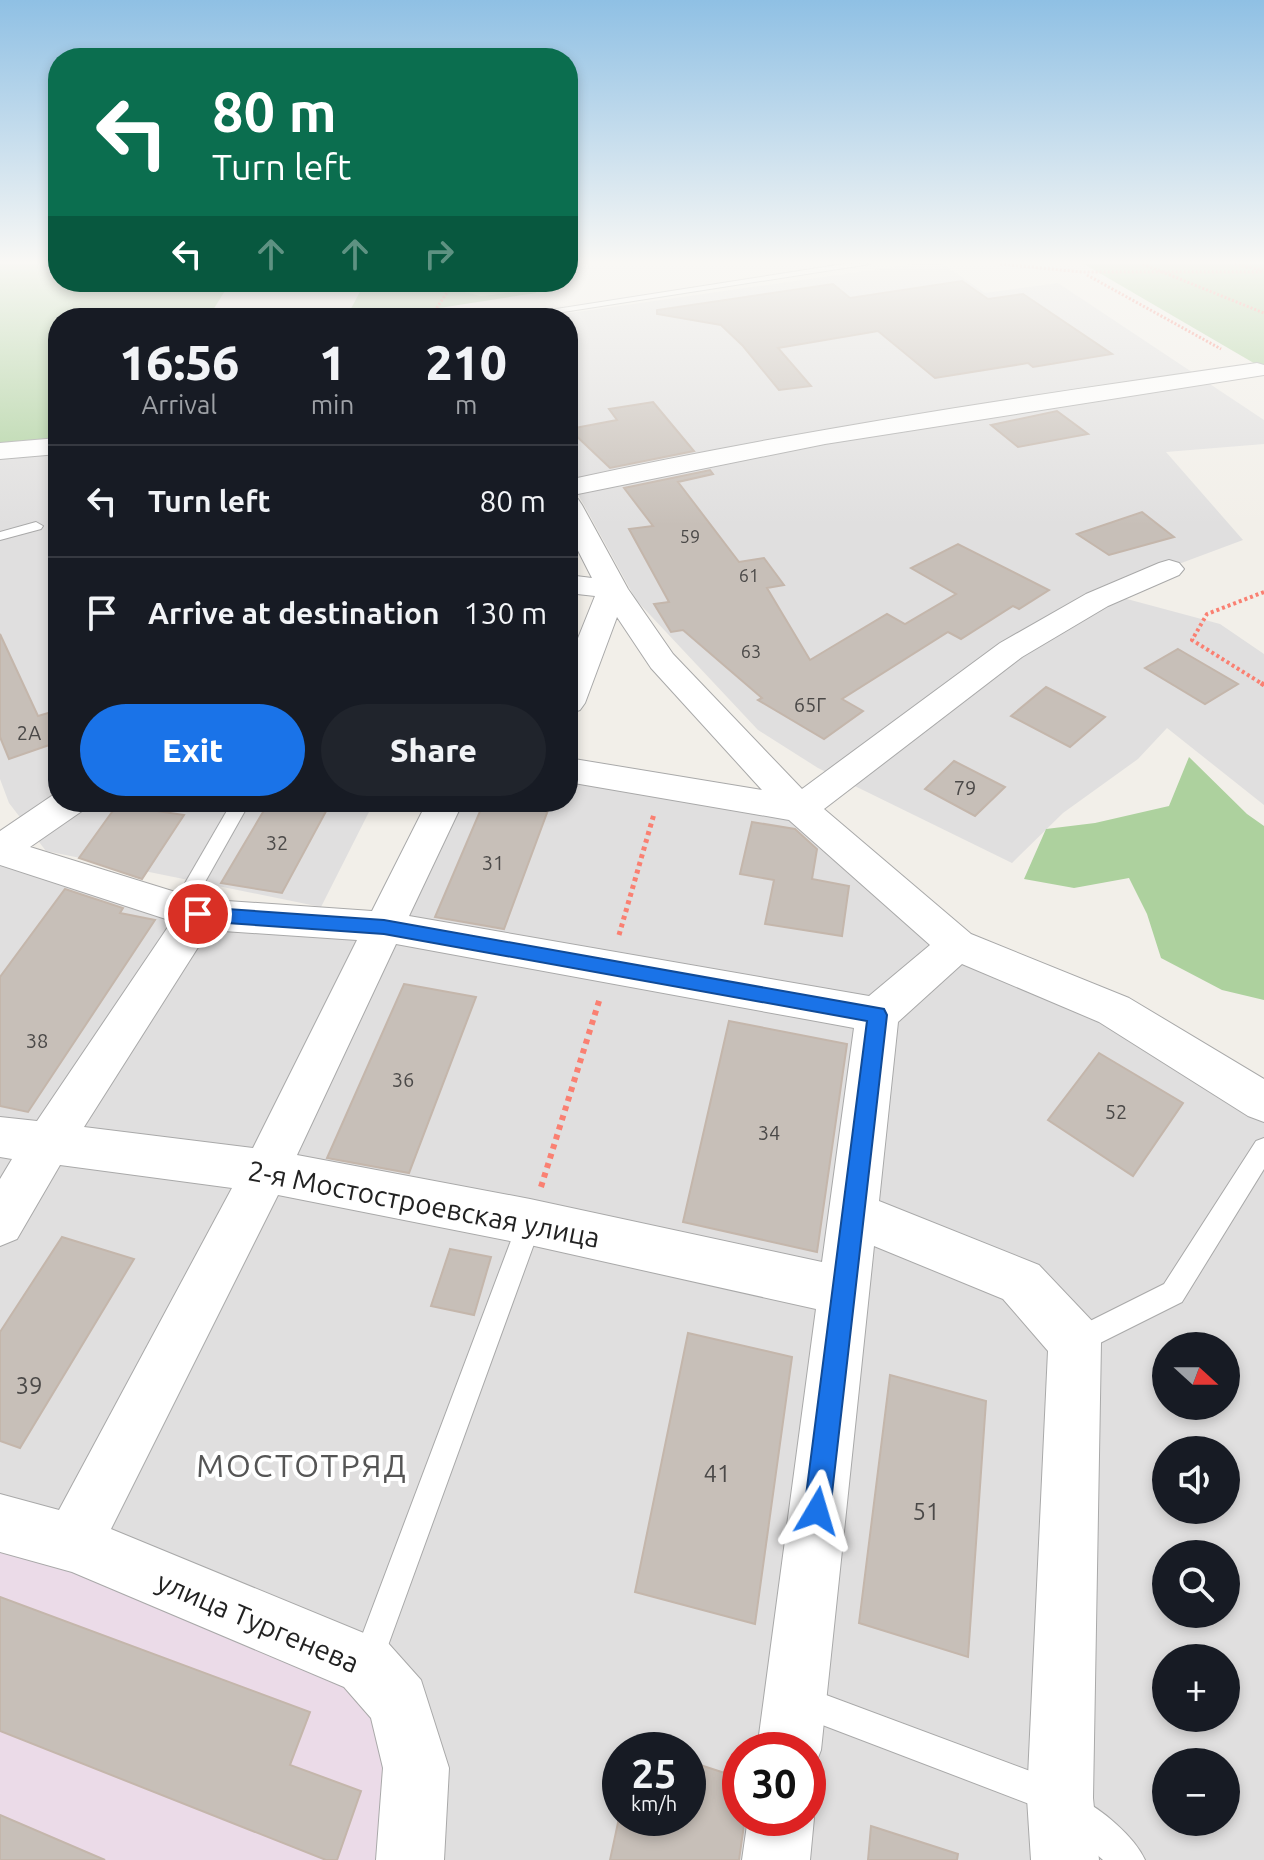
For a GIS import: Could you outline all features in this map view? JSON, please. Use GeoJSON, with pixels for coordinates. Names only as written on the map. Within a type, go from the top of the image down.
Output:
{"type":"FeatureCollection","features":[{"type":"Feature","properties":{"kind":"street"},"geometry":{"type":"LineString","coordinates":[[578,486],[741,451],[1010,406],[1257,370]]}},
{"type":"Feature","properties":{"kind":"street"},"geometry":{"type":"LineString","coordinates":[[0,451],[48,447]]}},
{"type":"Feature","properties":{"kind":"street"},"geometry":{"type":"LineString","coordinates":[[578,524],[613,589],[662,661],[800,809],[957,945],[1114,1010],[1264,1102]]}},
{"type":"Feature","properties":{"kind":"street"},"geometry":{"type":"LineString","coordinates":[[578,772],[800,809],[1011,650],[1097,600],[1169,569]]}},
{"type":"Feature","properties":{"kind":"street"},"geometry":{"type":"LineString","coordinates":[[578,585],[613,589]]}},
{"type":"Feature","properties":{"kind":"street"},"geometry":{"type":"LineString","coordinates":[[578,678],[613,589]]}},
{"type":"Feature","properties":{"kind":"street"},"geometry":{"type":"LineString","coordinates":[[0,850],[55,812]]}},
{"type":"Feature","properties":{"kind":"street"},"geometry":{"type":"LineString","coordinates":[[73,1543],[266,1171],[440,812]]}},
{"type":"Feature","properties":{"kind":"street"},"geometry":{"type":"LineString","coordinates":[[0,850],[189,911],[384,927],[877,1015]]}},
{"type":"Feature","properties":{"kind":"street"},"geometry":{"type":"LineString","coordinates":[[0,1223],[189,911]]}},
{"type":"Feature","properties":{"kind":"street"},"geometry":{"type":"LineString","coordinates":[[791,1725],[877,1015],[957,945]]}},
{"type":"Feature","properties":{"kind":"street","name":"2-я Мостостроевская улица"},"geometry":{"type":"LineString","coordinates":[[0,1137],[46,1146],[266,1171],[530,1222],[844,1291]]}},
{"type":"Feature","properties":{"kind":"street"},"geometry":{"type":"LineString","coordinates":[[853,1214],[1021,1282],[1075,1342],[1060,1798],[1065,1860]]}},
{"type":"Feature","properties":{"kind":"street","name":"улица Тургенева"},"geometry":{"type":"LineString","coordinates":[[0,1523],[73,1543],[366,1665],[399,1702],[416,1768],[410,1860]]}},
{"type":"Feature","properties":{"kind":"street"},"geometry":{"type":"LineString","coordinates":[[776,1860],[779,1836]]}},
{"type":"Feature","properties":{"kind":"lane"},"geometry":{"type":"LineString","coordinates":[[0,536],[36,526]]}},
{"type":"Feature","properties":{"kind":"lane"},"geometry":{"type":"LineString","coordinates":[[189,911],[236,812]]}},
{"type":"Feature","properties":{"kind":"lane"},"geometry":{"type":"LineString","coordinates":[[1075,1342],[1173,1293],[1264,1148]]}},
{"type":"Feature","properties":{"kind":"lane"},"geometry":{"type":"LineString","coordinates":[[366,1665],[530,1222]]}},
{"type":"Feature","properties":{"kind":"lane"},"geometry":{"type":"LineString","coordinates":[[791,1725],[1060,1798],[1128,1860]]}},
{"type":"Feature","properties":{"kind":"path"},"geometry":{"type":"LineString","coordinates":[[1223,351],[1257,370]]}},
{"type":"Feature","properties":{"kind":"path"},"geometry":{"type":"LineString","coordinates":[[1264,592],[1207,614],[1192,640],[1264,685]]}},
{"type":"Feature","properties":{"kind":"path"},"geometry":{"type":"LineString","coordinates":[[530,1222],[610,967],[662,786]]}},
{"type":"Feature","properties":{"kind":"shaded area"},"geometry":{"type":"Polygon","coordinates":[[[578,351],[1160,351],[1264,420],[1264,444],[1166,452],[1243,540],[1168,568],[1112,595],[1220,624],[1264,654],[1264,805],[1167,728],[1138,759],[1063,813],[1012,863],[818,768],[758,730],[636,600],[578,494],[578,351]]]}},
{"type":"Feature","properties":{"kind":"shaded area"},"geometry":{"type":"Polygon","coordinates":[[[48,452],[48,812],[369,812],[321,907],[46,851],[9,803],[0,779],[0,457],[48,452]]]}},
{"type":"Feature","properties":{"kind":"shaded area"},"geometry":{"type":"Polygon","coordinates":[[[578,763],[753,790],[957,945],[1264,1102],[1264,1860],[410,1860],[0,1523],[0,851],[198,914],[384,927],[456,812],[578,812],[578,763]]]}},
{"type":"Feature","properties":{"kind":"shaded area"},"geometry":{"type":"Polygon","coordinates":[[[0,1523],[366,1665],[409,1860],[0,1860],[0,1523]]]}},
{"type":"Feature","properties":{"kind":"green space"},"geometry":{"type":"Polygon","coordinates":[[[0,351],[48,351],[48,442],[0,446],[0,351]]]}},
{"type":"Feature","properties":{"kind":"green space"},"geometry":{"type":"Polygon","coordinates":[[[1233,351],[1264,351],[1264,369],[1233,351]]]}},
{"type":"Feature","properties":{"kind":"green space"},"geometry":{"type":"Polygon","coordinates":[[[1189,757],[1247,814],[1264,826],[1264,1000],[1222,990],[1161,958],[1147,914],[1129,878],[1074,888],[1024,879],[1046,829],[1095,823],[1169,806],[1189,757]]]}},
{"type":"Feature","properties":{"kind":"building"},"geometry":{"type":"Polygon","coordinates":[[[747,351],[780,351],[811,386],[779,390],[747,351]]]}},
{"type":"Feature","properties":{"kind":"building"},"geometry":{"type":"Polygon","coordinates":[[[902,351],[1107,351],[1112,354],[1033,367],[1028,363],[935,378],[902,351]]]}},
{"type":"Feature","properties":{"kind":"building"},"geometry":{"type":"Polygon","coordinates":[[[653,402],[694,451],[610,468],[578,438],[578,427],[617,420],[609,409],[653,402]]]}},
{"type":"Feature","properties":{"kind":"building"},"geometry":{"type":"Polygon","coordinates":[[[1057,411],[1088,434],[1018,447],[991,425],[1057,411]]]}},
{"type":"Feature","properties":{"kind":"building"},"geometry":{"type":"Polygon","coordinates":[[[710,470],[713,474],[678,482],[739,562],[764,558],[784,585],[767,588],[810,660],[887,614],[905,624],[956,594],[911,568],[958,544],[1049,590],[1019,609],[1013,606],[961,639],[948,632],[842,699],[863,711],[824,739],[758,700],[762,698],[683,630],[671,632],[654,604],[669,602],[629,529],[653,526],[624,488],[710,470]]]}},
{"type":"Feature","properties":{"kind":"building"},"geometry":{"type":"Polygon","coordinates":[[[1142,512],[1174,537],[1109,555],[1077,534],[1142,512]]]}},
{"type":"Feature","properties":{"kind":"building"},"geometry":{"type":"Polygon","coordinates":[[[0,634],[38,716],[48,713],[48,745],[9,759],[0,737],[0,634]]]}},
{"type":"Feature","properties":{"kind":"building"},"geometry":{"type":"Polygon","coordinates":[[[1178,649],[1238,684],[1205,704],[1145,668],[1178,649]]]}},
{"type":"Feature","properties":{"kind":"building"},"geometry":{"type":"Polygon","coordinates":[[[1046,687],[1105,717],[1070,747],[1011,716],[1046,687]]]}},
{"type":"Feature","properties":{"kind":"building"},"geometry":{"type":"Polygon","coordinates":[[[954,761],[1005,787],[975,816],[925,789],[954,761]]]}},
{"type":"Feature","properties":{"kind":"building"},"geometry":{"type":"Polygon","coordinates":[[[112,812],[184,815],[142,879],[79,858],[112,812]]]}},
{"type":"Feature","properties":{"kind":"building"},"geometry":{"type":"Polygon","coordinates":[[[263,812],[326,812],[282,893],[221,883],[263,812]]]}},
{"type":"Feature","properties":{"kind":"building"},"geometry":{"type":"Polygon","coordinates":[[[480,812],[547,812],[504,929],[435,917],[480,812]]]}},
{"type":"Feature","properties":{"kind":"building"},"geometry":{"type":"Polygon","coordinates":[[[752,822],[795,829],[817,849],[812,879],[849,886],[842,936],[765,924],[774,880],[740,874],[752,822]]]}},
{"type":"Feature","properties":{"kind":"building"},"geometry":{"type":"Polygon","coordinates":[[[65,889],[123,908],[120,913],[155,920],[28,1112],[0,1106],[0,977],[65,889]]]}},
{"type":"Feature","properties":{"kind":"building"},"geometry":{"type":"Polygon","coordinates":[[[404,984],[476,997],[409,1173],[327,1158],[404,984]]]}},
{"type":"Feature","properties":{"kind":"building"},"geometry":{"type":"Polygon","coordinates":[[[729,1021],[847,1044],[817,1252],[683,1222],[729,1021]]]}},
{"type":"Feature","properties":{"kind":"building"},"geometry":{"type":"Polygon","coordinates":[[[1099,1053],[1183,1103],[1133,1176],[1048,1120],[1099,1053]]]}},
{"type":"Feature","properties":{"kind":"building"},"geometry":{"type":"Polygon","coordinates":[[[62,1237],[134,1259],[20,1448],[0,1441],[0,1332],[62,1237]]]}},
{"type":"Feature","properties":{"kind":"building"},"geometry":{"type":"Polygon","coordinates":[[[450,1249],[491,1257],[474,1315],[431,1306],[450,1249]]]}},
{"type":"Feature","properties":{"kind":"building"},"geometry":{"type":"Polygon","coordinates":[[[688,1333],[792,1357],[755,1624],[635,1592],[688,1333]]]}},
{"type":"Feature","properties":{"kind":"building"},"geometry":{"type":"Polygon","coordinates":[[[890,1375],[986,1401],[968,1657],[859,1623],[890,1375]]]}},
{"type":"Feature","properties":{"kind":"building"},"geometry":{"type":"Polygon","coordinates":[[[0,1597],[310,1712],[290,1765],[361,1791],[337,1860],[326,1860],[0,1731],[0,1597]]]}},
{"type":"Feature","properties":{"kind":"building"},"geometry":{"type":"Polygon","coordinates":[[[706,1767],[722,1772],[722,1836],[742,1836],[739,1860],[610,1860],[615,1836],[706,1836],[706,1767]]]}},
{"type":"Feature","properties":{"kind":"building"},"geometry":{"type":"Polygon","coordinates":[[[0,1815],[105,1860],[0,1860],[0,1815]]]}},
{"type":"Feature","properties":{"kind":"building"},"geometry":{"type":"Polygon","coordinates":[[[871,1826],[958,1854],[957,1860],[868,1860],[871,1826]]]}},
{"type":"Feature","properties":{"kind":"district","name":"МОСТОТРЯД"},"geometry":{"type":"Point","coordinates":[302,1466]}},
{"type":"Feature","properties":{"kind":"route"},"geometry":{"type":"LineString","coordinates":[[198,914],[384,927],[877,1015],[817,1511]]}}]}
